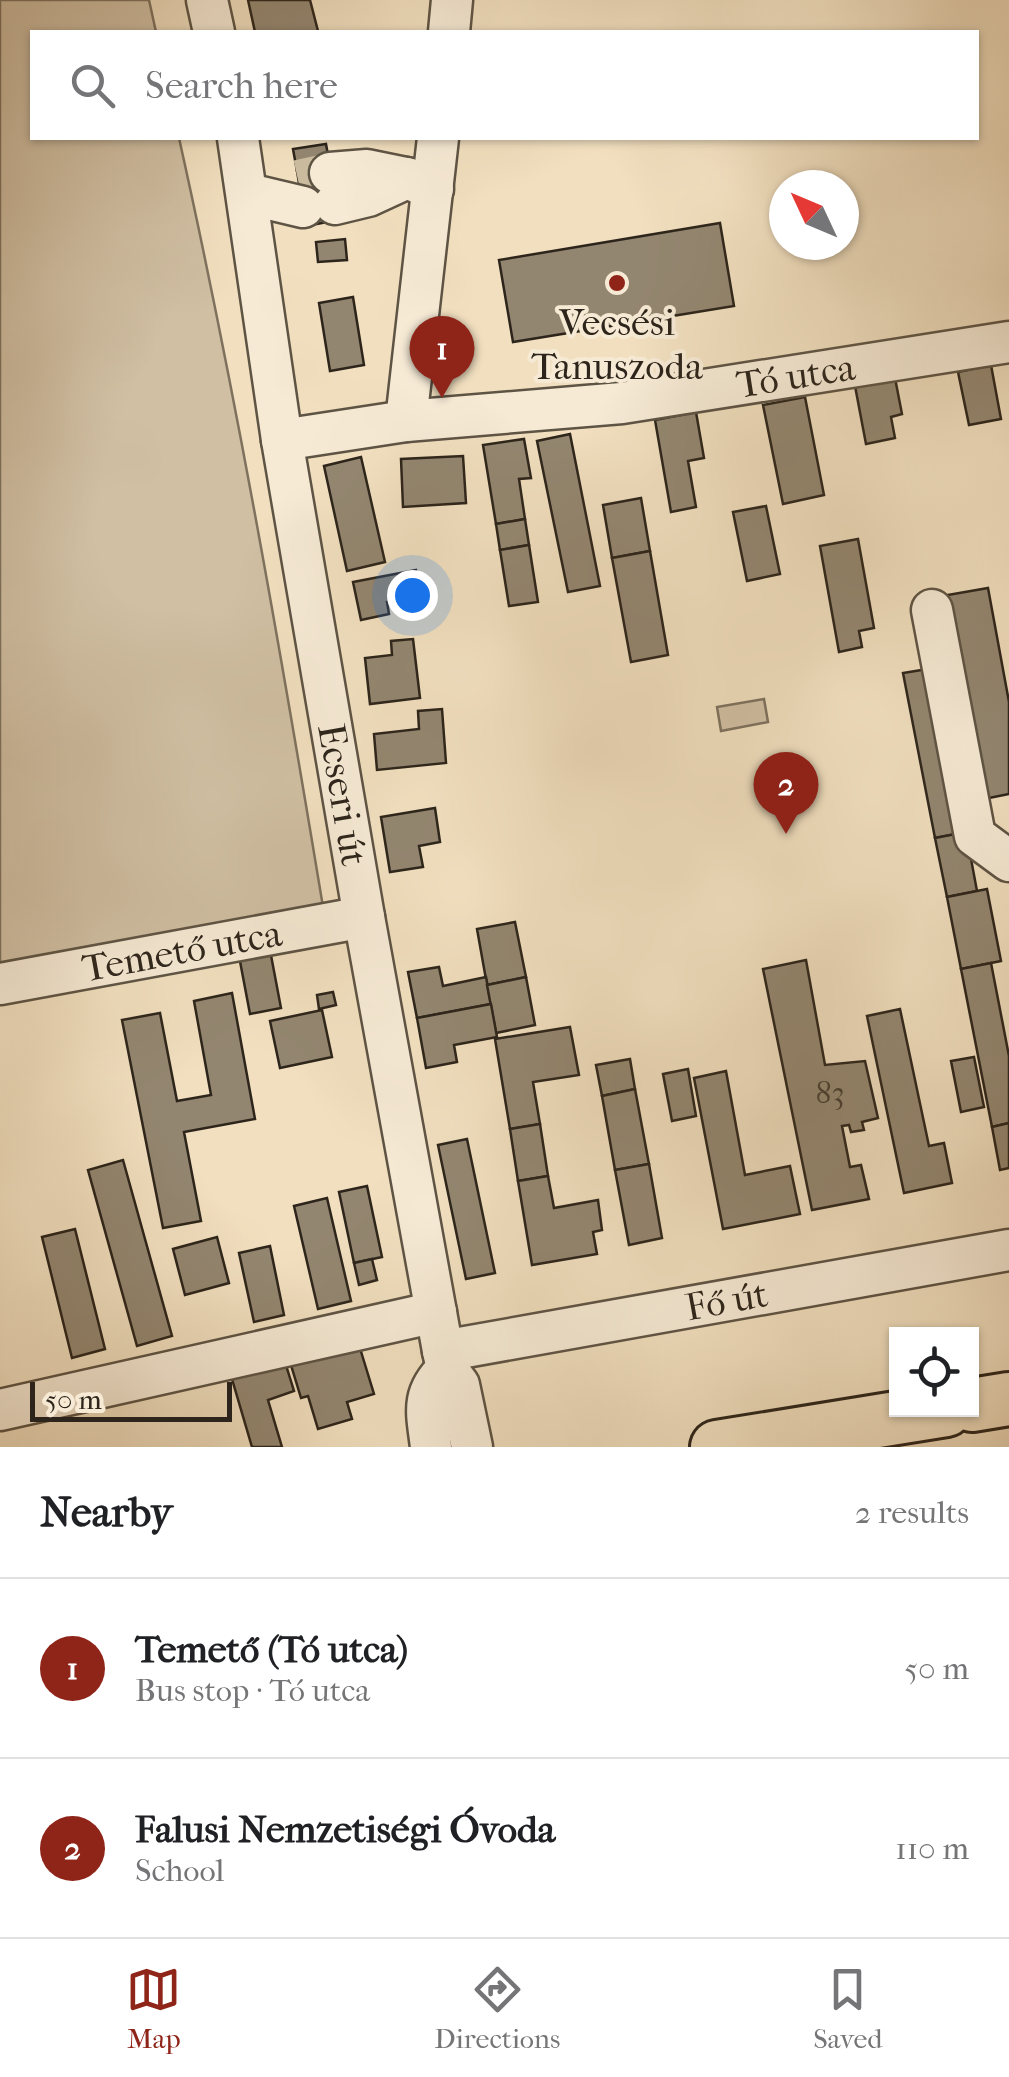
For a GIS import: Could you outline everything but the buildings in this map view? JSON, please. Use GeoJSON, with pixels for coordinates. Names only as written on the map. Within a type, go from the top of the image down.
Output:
{"type":"FeatureCollection","features":[{"type":"Feature","properties":{"kind":"main road"},"geometry":{"type":"LineString","coordinates":[[979,1404],[1009,1399]]}},
{"type":"Feature","properties":{"kind":"main road"},"geometry":{"type":"LineString","coordinates":[[717,1447],[903,1417]]}},
{"type":"Feature","properties":{"kind":"street"},"geometry":{"type":"LineString","coordinates":[[207,0],[214,30]]}},
{"type":"Feature","properties":{"kind":"street"},"geometry":{"type":"LineString","coordinates":[[449,30],[452,0]]}},
{"type":"Feature","properties":{"kind":"street","name":"Ecseri út"},"geometry":{"type":"LineString","coordinates":[[238,140],[282,440],[364,918],[442,1344],[460,1385],[472,1447]]}},
{"type":"Feature","properties":{"kind":"street"},"geometry":{"type":"LineString","coordinates":[[406,421],[411,184],[437,140]]}},
{"type":"Feature","properties":{"kind":"street"},"geometry":{"type":"LineString","coordinates":[[248,194],[317,191],[368,196],[411,184]]}},
{"type":"Feature","properties":{"kind":"street","name":"Tó utca"},"geometry":{"type":"LineString","coordinates":[[282,440],[406,421],[622,403],[1009,342]]}},
{"type":"Feature","properties":{"kind":"street"},"geometry":{"type":"LineString","coordinates":[[932,610],[975,836],[1009,862]]}},
{"type":"Feature","properties":{"kind":"street","name":"Temető utca"},"geometry":{"type":"LineString","coordinates":[[0,984],[364,918]]}},
{"type":"Feature","properties":{"kind":"street","name":"Fő út"},"geometry":{"type":"LineString","coordinates":[[0,1410],[442,1344],[1009,1250]]}},
{"type":"Feature","properties":{"kind":"street"},"geometry":{"type":"LineString","coordinates":[[431,1447],[426,1402],[442,1344]]}},
{"type":"Feature","properties":{"kind":"shaded area"},"geometry":{"type":"Polygon","coordinates":[[[0,0],[149,0],[156,30],[30,30],[30,140],[179,140],[257,524],[324,913],[0,971],[0,0]]]}},
{"type":"Feature","properties":{"kind":"shaded area"},"geometry":{"type":"Polygon","coordinates":[[[764,699],[768,722],[721,731],[717,707],[764,699]]]}},
{"type":"Feature","properties":{"kind":"tunnel"},"geometry":{"type":"LineString","coordinates":[[298,180],[330,173]]}},
{"type":"Feature","properties":{"kind":"place","name":"Vecsési Tanuszoda"},"geometry":{"type":"Point","coordinates":[617,283]}},
{"type":"Feature","properties":{"kind":"place","name":"Temető (Tó utca)"},"geometry":{"type":"Point","coordinates":[442,398]}},
{"type":"Feature","properties":{"kind":"place","name":"Falusi Nemzetiségi Óvoda"},"geometry":{"type":"Point","coordinates":[786,834]}}]}
